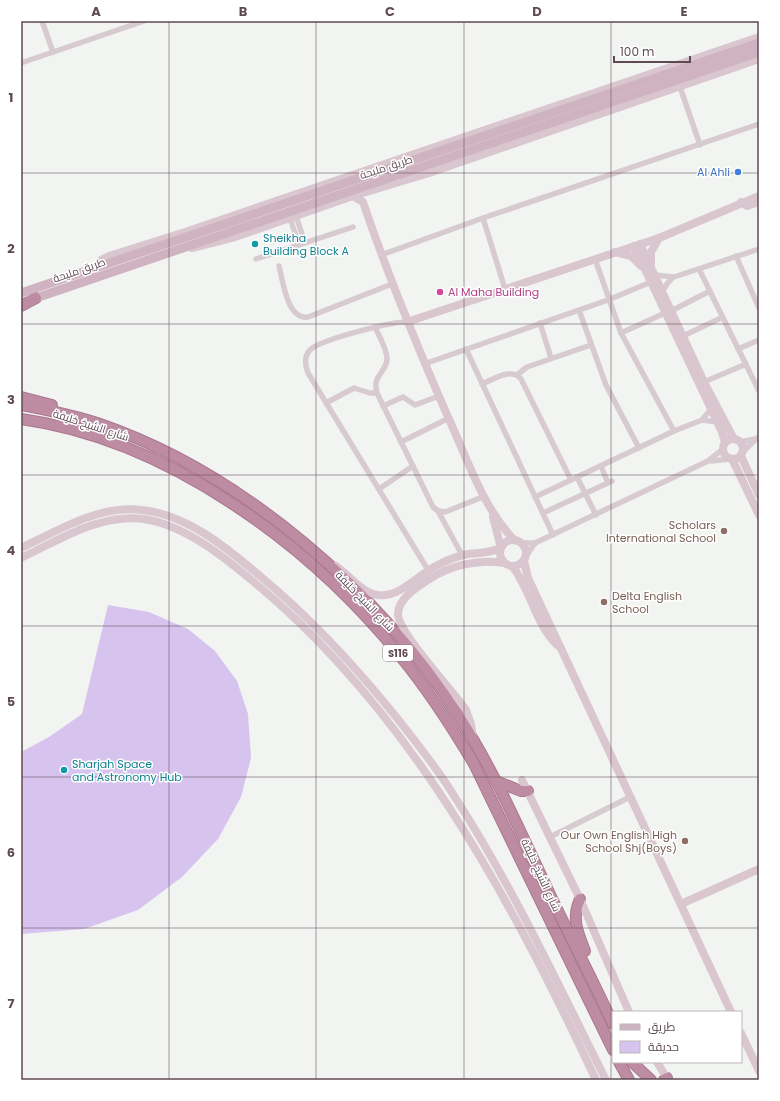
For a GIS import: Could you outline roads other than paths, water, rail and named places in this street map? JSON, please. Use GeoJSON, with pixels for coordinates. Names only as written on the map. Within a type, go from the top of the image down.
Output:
{"type":"FeatureCollection","features":[{"type":"Feature","properties":{"kind":"highway"},"geometry":{"type":"LineString","coordinates":[[21,305],[36,298]]}},
{"type":"Feature","properties":{"kind":"highway"},"geometry":{"type":"LineString","coordinates":[[21,397],[57,407],[70,415]]}},
{"type":"Feature","properties":{"kind":"highway","name":"شارع الشيخ خليفة"},"geometry":{"type":"LineString","coordinates":[[21,405],[70,415],[113,429],[204,473],[268,514],[319,555],[392,628],[448,700],[473,739],[496,781],[612,1022]]}},
{"type":"Feature","properties":{"kind":"highway","name":"شارع الشيخ خليفة"},"geometry":{"type":"LineString","coordinates":[[21,419],[58,426],[107,441],[150,459],[198,484],[241,510],[272,532],[322,575],[362,613],[415,675],[448,722],[474,764],[612,1048]]}},
{"type":"Feature","properties":{"kind":"highway"},"geometry":{"type":"LineString","coordinates":[[514,788],[522,780]]}},
{"type":"Feature","properties":{"kind":"highway"},"geometry":{"type":"LineString","coordinates":[[496,781],[514,788],[528,791]]}},
{"type":"Feature","properties":{"kind":"highway"},"geometry":{"type":"LineString","coordinates":[[580,899],[575,912],[575,924],[590,963],[590,975]]}},
{"type":"Feature","properties":{"kind":"highway"},"geometry":{"type":"LineString","coordinates":[[620,1063],[624,1080]]}},
{"type":"Feature","properties":{"kind":"highway"},"geometry":{"type":"LineString","coordinates":[[620,1063],[629,1080]]}},
{"type":"Feature","properties":{"kind":"highway"},"geometry":{"type":"LineString","coordinates":[[633,1063],[643,1080]]}},
{"type":"Feature","properties":{"kind":"highway"},"geometry":{"type":"LineString","coordinates":[[633,1063],[651,1080]]}},
{"type":"Feature","properties":{"kind":"main road","name":"طريق مليحة"},"geometry":{"type":"LineString","coordinates":[[21,293],[94,270],[341,182],[759,43]]}},
{"type":"Feature","properties":{"kind":"main road","name":"طريق مليحة"},"geometry":{"type":"LineString","coordinates":[[36,298],[434,164],[759,52]]}},
{"type":"Feature","properties":{"kind":"main road"},"geometry":{"type":"LineString","coordinates":[[494,143],[506,146]]}},
{"type":"Feature","properties":{"kind":"main road"},"geometry":{"type":"LineString","coordinates":[[429,173],[434,164]]}},
{"type":"Feature","properties":{"kind":"street"},"geometry":{"type":"LineString","coordinates":[[42,21],[53,52]]}},
{"type":"Feature","properties":{"kind":"street"},"geometry":{"type":"LineString","coordinates":[[21,63],[144,21]]}},
{"type":"Feature","properties":{"kind":"street"},"geometry":{"type":"LineString","coordinates":[[668,72],[759,37]]}},
{"type":"Feature","properties":{"kind":"street"},"geometry":{"type":"LineString","coordinates":[[186,247],[201,246],[353,196],[429,173],[759,59]]}},
{"type":"Feature","properties":{"kind":"street"},"geometry":{"type":"LineString","coordinates":[[680,87],[700,145]]}},
{"type":"Feature","properties":{"kind":"street"},"geometry":{"type":"LineString","coordinates":[[381,255],[483,218],[759,124]]}},
{"type":"Feature","properties":{"kind":"street"},"geometry":{"type":"LineString","coordinates":[[364,202],[369,192]]}},
{"type":"Feature","properties":{"kind":"street"},"geometry":{"type":"LineString","coordinates":[[353,196],[364,202],[381,255],[407,322],[462,449],[490,505],[514,540],[523,544],[535,543],[709,461],[724,446],[737,440],[758,438]]}},
{"type":"Feature","properties":{"kind":"street"},"geometry":{"type":"LineString","coordinates":[[428,570],[306,369],[308,353],[318,345],[392,323],[407,322],[659,238],[741,202],[759,196]]}},
{"type":"Feature","properties":{"kind":"street"},"geometry":{"type":"LineString","coordinates":[[741,202],[747,206],[759,202]]}},
{"type":"Feature","properties":{"kind":"street"},"geometry":{"type":"LineString","coordinates":[[293,217],[302,244]]}},
{"type":"Feature","properties":{"kind":"street"},"geometry":{"type":"LineString","coordinates":[[483,218],[505,289]]}},
{"type":"Feature","properties":{"kind":"street"},"geometry":{"type":"LineString","coordinates":[[256,259],[353,227]]}},
{"type":"Feature","properties":{"kind":"street"},"geometry":{"type":"LineString","coordinates":[[652,278],[650,256],[652,249],[659,238]]}},
{"type":"Feature","properties":{"kind":"street"},"geometry":{"type":"LineString","coordinates":[[637,245],[717,422],[724,446],[724,453],[731,459],[759,515]]}},
{"type":"Feature","properties":{"kind":"street"},"geometry":{"type":"LineString","coordinates":[[424,364],[608,300],[652,278],[674,277],[759,248]]}},
{"type":"Feature","properties":{"kind":"street"},"geometry":{"type":"LineString","coordinates":[[614,252],[634,258],[662,292],[668,312],[683,336],[704,382],[737,440],[743,447],[742,454],[759,495]]}},
{"type":"Feature","properties":{"kind":"street"},"geometry":{"type":"LineString","coordinates":[[736,256],[759,308]]}},
{"type":"Feature","properties":{"kind":"street"},"geometry":{"type":"LineString","coordinates":[[595,259],[608,300],[621,333],[674,431]]}},
{"type":"Feature","properties":{"kind":"street"},"geometry":{"type":"LineString","coordinates":[[279,266],[292,310],[300,317],[308,316],[392,284]]}},
{"type":"Feature","properties":{"kind":"street"},"geometry":{"type":"LineString","coordinates":[[699,269],[759,391]]}},
{"type":"Feature","properties":{"kind":"street"},"geometry":{"type":"LineString","coordinates":[[662,292],[674,277]]}},
{"type":"Feature","properties":{"kind":"street"},"geometry":{"type":"LineString","coordinates":[[621,333],[710,291]]}},
{"type":"Feature","properties":{"kind":"street"},"geometry":{"type":"LineString","coordinates":[[752,293],[759,291]]}},
{"type":"Feature","properties":{"kind":"street"},"geometry":{"type":"LineString","coordinates":[[579,310],[608,389],[639,448]]}},
{"type":"Feature","properties":{"kind":"street"},"geometry":{"type":"LineString","coordinates":[[683,336],[723,317]]}},
{"type":"Feature","properties":{"kind":"street"},"geometry":{"type":"LineString","coordinates":[[540,323],[551,358]]}},
{"type":"Feature","properties":{"kind":"street"},"geometry":{"type":"LineString","coordinates":[[375,328],[387,357],[386,363],[376,380],[377,392],[433,507],[438,511],[462,555]]}},
{"type":"Feature","properties":{"kind":"street"},"geometry":{"type":"LineString","coordinates":[[738,349],[759,340]]}},
{"type":"Feature","properties":{"kind":"street"},"geometry":{"type":"LineString","coordinates":[[517,375],[524,368],[591,345]]}},
{"type":"Feature","properties":{"kind":"street"},"geometry":{"type":"LineString","coordinates":[[466,349],[553,535]]}},
{"type":"Feature","properties":{"kind":"street"},"geometry":{"type":"LineString","coordinates":[[704,382],[746,364]]}},
{"type":"Feature","properties":{"kind":"street"},"geometry":{"type":"LineString","coordinates":[[482,384],[508,374],[517,375],[523,381],[571,480]]}},
{"type":"Feature","properties":{"kind":"street"},"geometry":{"type":"LineString","coordinates":[[326,403],[354,388],[370,394],[377,392]]}},
{"type":"Feature","properties":{"kind":"street"},"geometry":{"type":"LineString","coordinates":[[383,406],[403,397],[415,405],[439,396]]}},
{"type":"Feature","properties":{"kind":"street"},"geometry":{"type":"LineString","coordinates":[[702,420],[711,408]]}},
{"type":"Feature","properties":{"kind":"street"},"geometry":{"type":"LineString","coordinates":[[401,442],[449,418]]}},
{"type":"Feature","properties":{"kind":"street"},"geometry":{"type":"LineString","coordinates":[[535,497],[674,431],[702,420],[717,422]]}},
{"type":"Feature","properties":{"kind":"street"},"geometry":{"type":"LineString","coordinates":[[709,461],[731,459],[742,454],[758,438]]}},
{"type":"Feature","properties":{"kind":"street"},"geometry":{"type":"LineString","coordinates":[[379,489],[413,466]]}},
{"type":"Feature","properties":{"kind":"street"},"geometry":{"type":"LineString","coordinates":[[543,513],[610,482],[601,466]]}},
{"type":"Feature","properties":{"kind":"street"},"geometry":{"type":"LineString","coordinates":[[577,477],[596,515]]}},
{"type":"Feature","properties":{"kind":"street"},"geometry":{"type":"LineString","coordinates":[[438,511],[448,511],[485,496]]}},
{"type":"Feature","properties":{"kind":"street"},"geometry":{"type":"LineString","coordinates":[[490,505],[498,532],[501,557],[504,563]]}},
{"type":"Feature","properties":{"kind":"street"},"geometry":{"type":"LineString","coordinates":[[21,548],[89,517],[115,510],[142,510],[156,512],[170,516],[195,528],[257,574],[296,607],[336,646],[377,693],[440,775],[469,820],[546,956],[606,1080]]}},
{"type":"Feature","properties":{"kind":"street"},"geometry":{"type":"LineString","coordinates":[[21,558],[91,526],[117,519],[148,520],[167,524],[179,530],[241,572],[285,609],[326,648],[371,699],[444,801],[530,945],[596,1080]]}},
{"type":"Feature","properties":{"kind":"street"},"geometry":{"type":"LineString","coordinates":[[319,555],[341,569],[367,591],[380,596],[394,593],[428,570],[462,555],[488,553],[501,548],[505,543],[514,540]]}},
{"type":"Feature","properties":{"kind":"street"},"geometry":{"type":"LineString","coordinates":[[513,567],[519,565],[535,543]]}},
{"type":"Feature","properties":{"kind":"street"},"geometry":{"type":"LineString","coordinates":[[523,544],[526,549],[525,558],[528,578],[630,797],[682,904],[731,1011]]}},
{"type":"Feature","properties":{"kind":"street"},"geometry":{"type":"LineString","coordinates":[[473,739],[471,724],[466,710],[408,636],[399,620],[398,610],[402,602],[416,588],[446,570],[479,562],[504,563],[513,567],[521,580],[546,632],[562,650]]}},
{"type":"Feature","properties":{"kind":"street"},"geometry":{"type":"LineString","coordinates":[[522,780],[580,899],[629,1011]]}},
{"type":"Feature","properties":{"kind":"street"},"geometry":{"type":"LineString","coordinates":[[550,837],[630,797]]}},
{"type":"Feature","properties":{"kind":"street"},"geometry":{"type":"LineString","coordinates":[[444,801],[449,798],[452,799],[469,820]]}},
{"type":"Feature","properties":{"kind":"street"},"geometry":{"type":"LineString","coordinates":[[682,904],[759,869]]}},
{"type":"Feature","properties":{"kind":"street"},"geometry":{"type":"LineString","coordinates":[[530,945],[541,959],[544,959],[546,956]]}},
{"type":"Feature","properties":{"kind":"street"},"geometry":{"type":"LineString","coordinates":[[742,1035],[759,1071]]}},
{"type":"Feature","properties":{"kind":"street"},"geometry":{"type":"LineString","coordinates":[[658,1063],[666,1079]]}},
{"type":"Feature","properties":{"kind":"place","name":"Al Ahli"},"geometry":{"type":"Point","coordinates":[738,172]}},
{"type":"Feature","properties":{"kind":"place","name":"Sheikha Building Block A"},"geometry":{"type":"Point","coordinates":[255,244]}},
{"type":"Feature","properties":{"kind":"place","name":"Al Maha Building"},"geometry":{"type":"Point","coordinates":[440,292]}},
{"type":"Feature","properties":{"kind":"place","name":"Scholars International School"},"geometry":{"type":"Point","coordinates":[724,531]}},
{"type":"Feature","properties":{"kind":"place","name":"Delta English School"},"geometry":{"type":"Point","coordinates":[604,602]}},
{"type":"Feature","properties":{"kind":"place","name":"Sharjah Space and Astronomy Hub"},"geometry":{"type":"Point","coordinates":[64,770]}},
{"type":"Feature","properties":{"kind":"place","name":"Our Own English High School Shj(Boys)"},"geometry":{"type":"Point","coordinates":[685,841]}}]}
